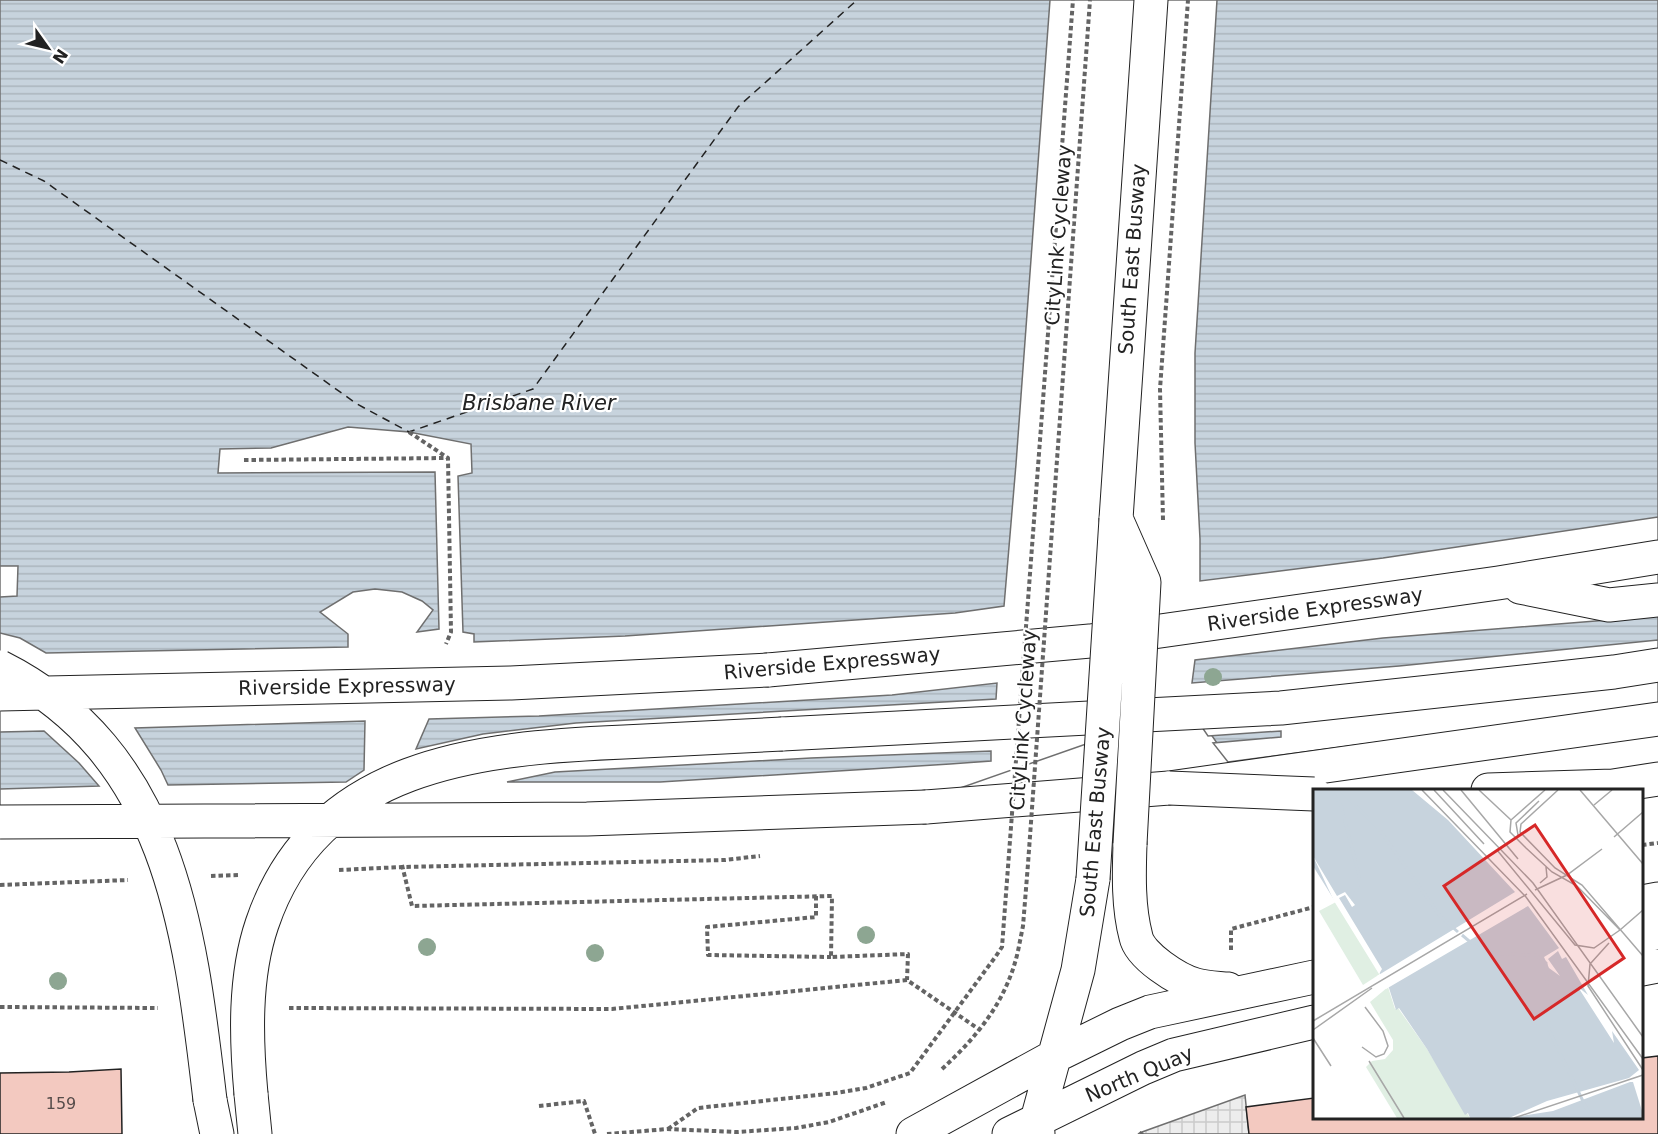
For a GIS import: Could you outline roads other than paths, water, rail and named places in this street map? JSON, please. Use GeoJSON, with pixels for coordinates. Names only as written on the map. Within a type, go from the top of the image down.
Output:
{"type":"FeatureCollection","features":[{"type":"Feature","properties":{"kind":"main road","name":"South East Busway"},"geometry":{"type":"LineString","coordinates":[[1028,1129],[1055,1056],[1078,970],[1093,879],[1151,0]]}},
{"type":"Feature","properties":{"kind":"main road","name":"South East Busway"},"geometry":{"type":"LineString","coordinates":[[1116,519],[1144,582],[1129,881],[1136,939],[1153,961],[1195,985],[1249,990]]}},
{"type":"Feature","properties":{"kind":"main road","name":"Riverside Expressway"},"geometry":{"type":"LineString","coordinates":[[0,694],[511,683],[768,670],[1090,641],[1498,583],[1658,557]]}},
{"type":"Feature","properties":{"kind":"main road"},"geometry":{"type":"LineString","coordinates":[[1498,583],[1609,605],[1658,600]]}},
{"type":"Feature","properties":{"kind":"main road"},"geometry":{"type":"LineString","coordinates":[[255,1134],[247,1037],[251,978],[261,926],[279,885],[298,854],[337,814],[373,791],[434,766],[488,753],[547,745],[1281,708],[1602,674],[1658,665]]}},
{"type":"Feature","properties":{"kind":"main road"},"geometry":{"type":"LineString","coordinates":[[0,668],[42,693],[87,732],[120,769],[146,812],[161,847],[179,906],[202,1033],[210,1100],[217,1134]]}},
{"type":"Feature","properties":{"kind":"main road"},"geometry":{"type":"LineString","coordinates":[[0,822],[587,819],[926,807],[1169,788],[1658,719]]}},
{"type":"Feature","properties":{"kind":"main road"},"geometry":{"type":"LineString","coordinates":[[1519,789],[1613,786],[1658,779]]}},
{"type":"Feature","properties":{"kind":"main road"},"geometry":{"type":"LineString","coordinates":[[1169,788],[1313,794]]}},
{"type":"Feature","properties":{"kind":"main road"},"geometry":{"type":"LineString","coordinates":[[1643,902],[1658,899]]}},
{"type":"Feature","properties":{"kind":"main road"},"geometry":{"type":"LineString","coordinates":[[1643,936],[1658,932]]}},
{"type":"Feature","properties":{"kind":"main road"},"geometry":{"type":"LineString","coordinates":[[1643,969],[1658,966]]}},
{"type":"Feature","properties":{"kind":"main road"},"geometry":{"type":"LineString","coordinates":[[913,1134],[1055,1056],[1150,1012],[1313,977]]}},
{"type":"Feature","properties":{"kind":"main road","name":"North Quay"},"geometry":{"type":"LineString","coordinates":[[1028,1129],[1143,1068],[1174,1055],[1313,1022]]}},
{"type":"Feature","properties":{"kind":"water","name":"Brisbane River"},"geometry":{"type":"Polygon","coordinates":[[[0,0],[1658,0],[1658,702],[1228,759],[1190,704],[945,790],[0,810],[0,0]]]}}]}
